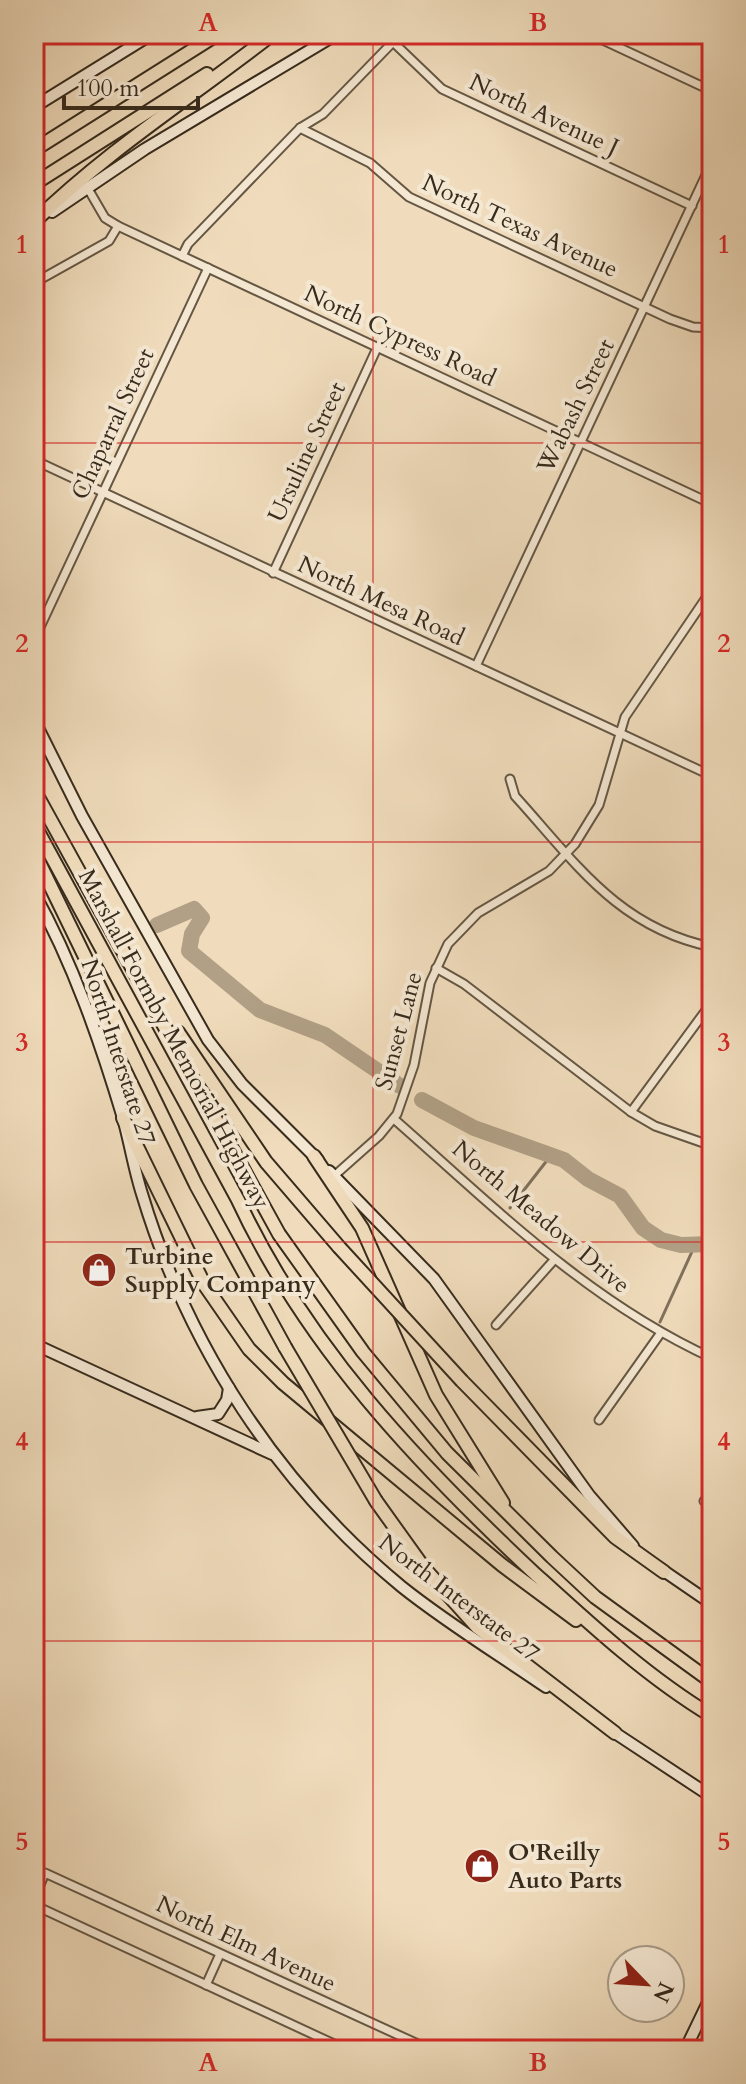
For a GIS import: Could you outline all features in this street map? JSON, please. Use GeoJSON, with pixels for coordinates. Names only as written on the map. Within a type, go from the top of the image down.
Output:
{"type":"FeatureCollection","features":[{"type":"Feature","properties":{"kind":"highway"},"geometry":{"type":"LineString","coordinates":[[34,150],[218,34]]}},
{"type":"Feature","properties":{"kind":"highway"},"geometry":{"type":"LineString","coordinates":[[34,184],[116,129],[271,35]]}},
{"type":"Feature","properties":{"kind":"highway"},"geometry":{"type":"LineString","coordinates":[[34,224],[79,178],[125,141],[271,35]]}},
{"type":"Feature","properties":{"kind":"highway","name":"Marshall Formby Memorial Highway"},"geometry":{"type":"LineString","coordinates":[[34,790],[261,1202],[310,1281],[425,1429],[510,1516],[595,1597],[712,1682]]}},
{"type":"Feature","properties":{"kind":"highway","name":"Marshall Formby Memorial Highway"},"geometry":{"type":"LineString","coordinates":[[34,824],[238,1200],[261,1251],[305,1317],[378,1414],[449,1492],[563,1599],[677,1695],[712,1716]]}},
{"type":"Feature","properties":{"kind":"highway"},"geometry":{"type":"LineString","coordinates":[[34,852],[190,1173],[285,1347],[376,1501],[424,1568],[477,1627],[615,1733]]}},
{"type":"Feature","properties":{"kind":"highway"},"geometry":{"type":"LineString","coordinates":[[117,941],[241,1129],[339,1247],[462,1381],[615,1537],[664,1572]]}},
{"type":"Feature","properties":{"kind":"highway"},"geometry":{"type":"LineString","coordinates":[[123,1118],[204,1284],[261,1362],[502,1565],[677,1695]]}},
{"type":"Feature","properties":{"kind":"highway"},"geometry":{"type":"LineString","coordinates":[[314,1156],[362,1228],[436,1395],[510,1516]]}},
{"type":"Feature","properties":{"kind":"main road"},"geometry":{"type":"LineString","coordinates":[[37,105],[152,34]]}},
{"type":"Feature","properties":{"kind":"main road"},"geometry":{"type":"LineString","coordinates":[[34,224],[87,187],[337,34]]}},
{"type":"Feature","properties":{"kind":"main road"},"geometry":{"type":"LineString","coordinates":[[34,720],[82,816],[208,1040],[242,1084],[434,1279],[589,1495],[638,1550],[664,1572],[712,1604]]}},
{"type":"Feature","properties":{"kind":"main road","name":"North Interstate 27"},"geometry":{"type":"LineString","coordinates":[[34,893],[71,970],[123,1118],[142,1194],[174,1283],[207,1352],[274,1454],[315,1504],[402,1587],[712,1797]]}},
{"type":"Feature","properties":{"kind":"main road"},"geometry":{"type":"LineString","coordinates":[[34,1344],[274,1454]]}},
{"type":"Feature","properties":{"kind":"main road"},"geometry":{"type":"LineString","coordinates":[[193,1417],[218,1414],[227,1400],[229,1388]]}},
{"type":"Feature","properties":{"kind":"main road"},"geometry":{"type":"LineString","coordinates":[[685,2050],[712,1994]]}},
{"type":"Feature","properties":{"kind":"street"},"geometry":{"type":"LineString","coordinates":[[590,34],[712,91]]}},
{"type":"Feature","properties":{"kind":"street","name":"North Avenue J"},"geometry":{"type":"LineString","coordinates":[[300,128],[323,114],[393,42],[442,89],[692,206]]}},
{"type":"Feature","properties":{"kind":"street"},"geometry":{"type":"LineString","coordinates":[[34,91],[37,105]]}},
{"type":"Feature","properties":{"kind":"street"},"geometry":{"type":"LineString","coordinates":[[182,256],[188,244],[300,128]]}},
{"type":"Feature","properties":{"kind":"street","name":"North Texas Avenue"},"geometry":{"type":"LineString","coordinates":[[300,128],[370,163],[409,197],[693,327],[712,328]]}},
{"type":"Feature","properties":{"kind":"street","name":"Wabash Street"},"geometry":{"type":"LineString","coordinates":[[476,666],[712,162]]}},
{"type":"Feature","properties":{"kind":"street","name":"North Cypress Road"},"geometry":{"type":"LineString","coordinates":[[87,187],[105,218],[118,226],[712,504]]}},
{"type":"Feature","properties":{"kind":"street"},"geometry":{"type":"LineString","coordinates":[[34,283],[109,241],[118,226]]}},
{"type":"Feature","properties":{"kind":"street","name":"Chaparral Street"},"geometry":{"type":"LineString","coordinates":[[34,640],[208,268]]}},
{"type":"Feature","properties":{"kind":"street","name":"Ursuline Street"},"geometry":{"type":"LineString","coordinates":[[273,573],[377,348]]}},
{"type":"Feature","properties":{"kind":"street","name":"North Mesa Road"},"geometry":{"type":"LineString","coordinates":[[34,460],[712,776]]}},
{"type":"Feature","properties":{"kind":"street","name":"Sunset Lane"},"geometry":{"type":"LineString","coordinates":[[334,1176],[394,1119],[414,1065],[427,994],[436,968],[463,925],[549,871],[568,854],[599,805],[619,733],[631,706],[694,621],[712,589]]}},
{"type":"Feature","properties":{"kind":"street"},"geometry":{"type":"LineString","coordinates":[[510,779],[515,796],[600,890],[627,913],[680,939],[712,947]]}},
{"type":"Feature","properties":{"kind":"street"},"geometry":{"type":"LineString","coordinates":[[436,968],[464,984],[631,1112],[655,1126],[712,1146]]}},
{"type":"Feature","properties":{"kind":"street"},"geometry":{"type":"LineString","coordinates":[[631,1112],[712,1002]]}},
{"type":"Feature","properties":{"kind":"street","name":"North Meadow Drive"},"geometry":{"type":"LineString","coordinates":[[394,1119],[587,1287],[660,1334],[712,1358]]}},
{"type":"Feature","properties":{"kind":"street"},"geometry":{"type":"LineString","coordinates":[[496,1325],[554,1260]]}},
{"type":"Feature","properties":{"kind":"street"},"geometry":{"type":"LineString","coordinates":[[599,1420],[660,1334]]}},
{"type":"Feature","properties":{"kind":"street","name":"North Elm Avenue"},"geometry":{"type":"LineString","coordinates":[[34,1902],[45,1873],[431,2050]]}},
{"type":"Feature","properties":{"kind":"street"},"geometry":{"type":"LineString","coordinates":[[34,1902],[347,2050]]}},
{"type":"Feature","properties":{"kind":"street"},"geometry":{"type":"LineString","coordinates":[[206,1985],[220,1954]]}},
{"type":"Feature","properties":{"kind":"waterway"},"geometry":{"type":"LineString","coordinates":[[157,925],[194,909],[202,918],[192,934],[189,951],[260,1010],[325,1035],[400,1086]]}},
{"type":"Feature","properties":{"kind":"waterway"},"geometry":{"type":"LineString","coordinates":[[422,1100],[474,1128],[564,1160],[588,1179],[620,1196],[643,1228],[661,1240],[681,1245],[712,1244]]}},
{"type":"Feature","properties":{"kind":"waterway"},"geometry":{"type":"LineString","coordinates":[[510,1208],[552,1154]]}},
{"type":"Feature","properties":{"kind":"waterway"},"geometry":{"type":"LineString","coordinates":[[660,1322],[695,1245]]}},
{"type":"Feature","properties":{"kind":"place","name":"Turbine Supply Company"},"geometry":{"type":"Point","coordinates":[99,1270]}},
{"type":"Feature","properties":{"kind":"place","name":"O'Reilly Auto Parts"},"geometry":{"type":"Point","coordinates":[482,1866]}}]}
